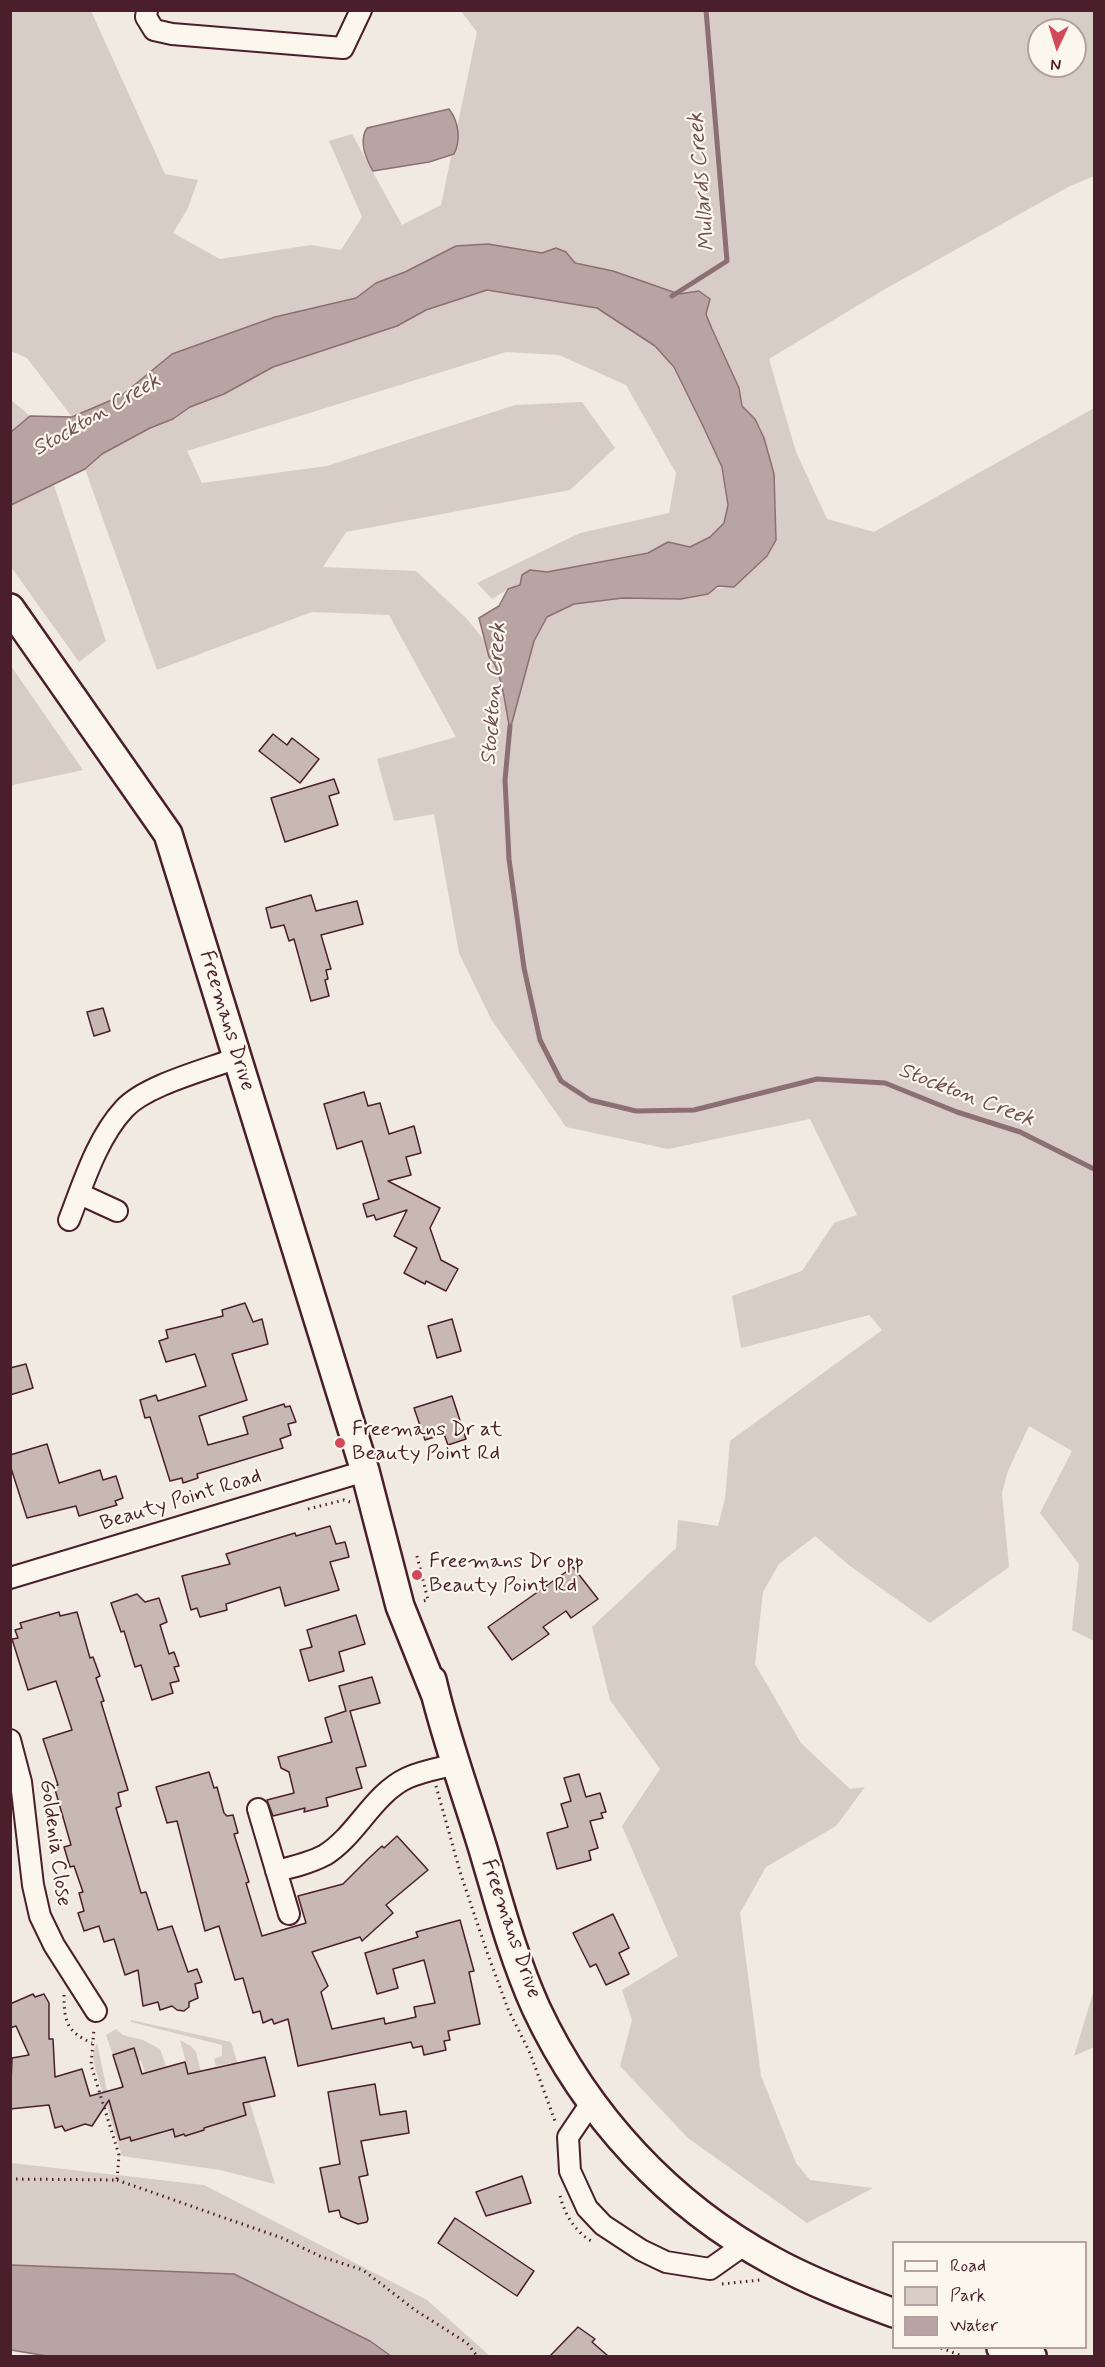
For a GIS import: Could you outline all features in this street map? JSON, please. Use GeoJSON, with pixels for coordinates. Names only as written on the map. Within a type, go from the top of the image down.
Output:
{"type":"FeatureCollection","features":[{"type":"Feature","properties":{"kind":"main road","name":"Freemans Drive"},"geometry":{"type":"LineString","coordinates":[[10,608],[168,834],[365,1471],[400,1606],[436,1696],[516,1959],[559,2053],[591,2103],[626,2146],[665,2185],[696,2211],[744,2245],[804,2276],[892,2312]]}},
{"type":"Feature","properties":{"kind":"main road"},"geometry":{"type":"LineString","coordinates":[[1005,2349],[1032,2356]]}},
{"type":"Feature","properties":{"kind":"street"},"geometry":{"type":"LineString","coordinates":[[147,10],[146,18],[154,30],[172,34],[343,48],[361,10]]}},
{"type":"Feature","properties":{"kind":"street"},"geometry":{"type":"LineString","coordinates":[[69,1220],[99,1146],[124,1108],[152,1089],[237,1058]]}},
{"type":"Feature","properties":{"kind":"street"},"geometry":{"type":"LineString","coordinates":[[80,1194],[117,1211]]}},
{"type":"Feature","properties":{"kind":"street","name":"Beauty Point Road"},"geometry":{"type":"LineString","coordinates":[[10,1578],[365,1471]]}},
{"type":"Feature","properties":{"kind":"street","name":"Goldenia Close"},"geometry":{"type":"LineString","coordinates":[[10,1740],[21,1782],[33,1885],[39,1916],[54,1945],[96,2011]]}},
{"type":"Feature","properties":{"kind":"street"},"geometry":{"type":"LineString","coordinates":[[276,1871],[310,1862],[325,1854],[339,1844],[392,1788],[407,1778],[456,1764]]}},
{"type":"Feature","properties":{"kind":"street"},"geometry":{"type":"LineString","coordinates":[[258,1809],[289,1914]]}},
{"type":"Feature","properties":{"kind":"street"},"geometry":{"type":"LineString","coordinates":[[591,2103],[568,2137],[570,2171],[587,2208],[603,2225],[641,2250],[666,2262],[710,2269],[744,2245]]}},
{"type":"Feature","properties":{"kind":"path"},"geometry":{"type":"LineString","coordinates":[[96,2011],[91,2065],[119,2156],[117,2180]]}},
{"type":"Feature","properties":{"kind":"path"},"geometry":{"type":"LineString","coordinates":[[10,2179],[117,2180],[282,2238],[322,2258],[363,2270],[415,2310],[467,2343],[477,2356]]}},
{"type":"Feature","properties":{"kind":"path"},"geometry":{"type":"LineString","coordinates":[[944,2349],[962,2356]]}},
{"type":"Feature","properties":{"kind":"green space"},"geometry":{"type":"Polygon","coordinates":[[[11,11],[91,11],[165,174],[198,180],[188,208],[173,233],[220,259],[311,245],[341,250],[362,217],[329,141],[352,134],[402,225],[441,205],[477,32],[461,11],[1094,11],[1094,176],[1070,186],[885,289],[769,359],[796,452],[827,519],[874,532],[1094,408],[1094,1641],[1072,1630],[1079,1564],[1040,1513],[1072,1451],[1029,1426],[1008,1471],[1002,1493],[1009,1567],[930,1623],[850,1566],[815,1536],[779,1564],[763,1592],[755,1664],[801,1743],[850,1789],[865,1787],[836,1826],[766,1867],[740,1913],[761,2076],[796,2163],[810,2180],[873,2188],[807,2223],[688,2138],[620,2066],[632,2020],[622,1990],[678,1956],[622,1826],[660,1769],[610,1700],[592,1627],[676,1548],[678,1520],[718,1526],[725,1499],[730,1441],[882,1330],[869,1315],[741,1348],[732,1296],[802,1271],[834,1223],[857,1215],[810,1119],[668,1149],[566,1127],[491,1019],[459,953],[434,814],[394,821],[377,759],[456,737],[389,615],[312,612],[157,670],[85,469],[102,454],[150,428],[173,419],[190,407],[224,394],[273,367],[397,326],[426,310],[487,290],[597,308],[655,346],[674,367],[722,467],[728,505],[724,523],[710,537],[690,547],[668,542],[648,552],[547,572],[530,570],[520,585],[492,599],[477,583],[580,533],[669,513],[676,473],[626,385],[559,355],[506,352],[187,451],[202,483],[327,466],[515,405],[582,402],[615,448],[570,490],[346,532],[323,567],[416,571],[467,619],[484,640],[489,657],[494,660],[500,680],[510,728],[524,669],[536,637],[548,617],[574,604],[630,598],[682,599],[720,588],[734,587],[767,556],[776,540],[774,474],[764,438],[755,419],[742,406],[738,388],[712,329],[699,291],[679,294],[613,271],[575,263],[566,252],[556,248],[542,253],[488,244],[456,246],[405,272],[376,283],[356,298],[275,317],[172,354],[121,396],[72,417],[27,358],[11,351],[11,11]]]}},
{"type":"Feature","properties":{"kind":"green space"},"geometry":{"type":"Polygon","coordinates":[[[11,400],[30,416],[11,432],[11,400]]]}},
{"type":"Feature","properties":{"kind":"green space"},"geometry":{"type":"Polygon","coordinates":[[[54,485],[106,641],[79,662],[11,567],[10,505],[54,485]]]}},
{"type":"Feature","properties":{"kind":"green space"},"geometry":{"type":"Polygon","coordinates":[[[11,666],[83,770],[13,785],[11,788],[11,666]]]}},
{"type":"Feature","properties":{"kind":"green space"},"geometry":{"type":"Polygon","coordinates":[[[1094,1990],[1094,2047],[1074,2056],[1094,1990]]]}},
{"type":"Feature","properties":{"kind":"green space"},"geometry":{"type":"Polygon","coordinates":[[[131,2020],[231,2042],[275,2184],[220,2170],[122,2156],[94,2064],[93,2052],[97,2043],[107,2091],[131,2141],[153,2099],[141,2060],[138,2061],[135,2049],[113,2055],[106,2035],[116,2029],[123,2035],[143,2040],[160,2049],[172,2083],[190,2078],[180,2040],[191,2046],[196,2052],[201,2072],[222,2122],[246,2115],[231,2063],[216,2066],[214,2059],[222,2056],[222,2045],[131,2022],[131,2020]]]}},
{"type":"Feature","properties":{"kind":"green space"},"geometry":{"type":"Polygon","coordinates":[[[11,2163],[204,2185],[427,2300],[490,2356],[391,2356],[370,2341],[234,2274],[11,2265],[11,2163]]]}},
{"type":"Feature","properties":{"kind":"water"},"geometry":{"type":"Polygon","coordinates":[[[449,109],[458,131],[458,143],[454,154],[429,162],[373,171],[363,145],[367,128],[449,109]]]}},
{"type":"Feature","properties":{"kind":"water","name":"Stockton Creek"},"geometry":{"type":"Polygon","coordinates":[[[488,244],[542,253],[556,248],[566,252],[575,263],[613,271],[679,294],[699,291],[710,299],[706,314],[739,388],[742,406],[755,419],[764,438],[774,474],[776,540],[767,556],[734,587],[718,586],[708,594],[681,599],[623,598],[574,604],[547,617],[534,641],[510,730],[500,680],[489,657],[479,618],[499,606],[508,589],[520,585],[522,575],[530,570],[547,572],[648,553],[668,542],[690,547],[710,537],[724,523],[728,505],[722,467],[674,367],[655,346],[597,308],[487,290],[426,310],[397,326],[273,367],[224,394],[190,407],[173,419],[150,428],[102,454],[85,469],[11,505],[11,432],[30,416],[72,417],[121,396],[172,354],[275,317],[356,298],[376,283],[405,272],[456,246],[488,244]]]}},
{"type":"Feature","properties":{"kind":"water"},"geometry":{"type":"Polygon","coordinates":[[[11,2265],[234,2274],[370,2341],[391,2356],[47,2356],[11,2350],[11,2265]]]}},
{"type":"Feature","properties":{"kind":"building"},"geometry":{"type":"Polygon","coordinates":[[[273,734],[287,745],[292,738],[319,759],[300,783],[259,751],[273,734]]]}},
{"type":"Feature","properties":{"kind":"building"},"geometry":{"type":"Polygon","coordinates":[[[334,779],[339,793],[329,796],[338,825],[285,842],[271,798],[334,779]]]}},
{"type":"Feature","properties":{"kind":"building"},"geometry":{"type":"Polygon","coordinates":[[[311,895],[316,911],[357,901],[363,924],[321,935],[331,969],[326,970],[328,979],[325,980],[329,996],[311,1001],[294,939],[289,941],[284,925],[271,928],[266,908],[311,895]]]}},
{"type":"Feature","properties":{"kind":"building"},"geometry":{"type":"Polygon","coordinates":[[[103,1008],[110,1031],[94,1036],[87,1012],[103,1008]]]}},
{"type":"Feature","properties":{"kind":"building"},"geometry":{"type":"Polygon","coordinates":[[[364,1092],[368,1106],[380,1103],[389,1134],[414,1126],[421,1153],[406,1157],[411,1175],[388,1181],[440,1208],[430,1228],[441,1260],[458,1269],[446,1291],[426,1281],[425,1284],[404,1273],[417,1248],[394,1236],[407,1210],[376,1220],[374,1215],[367,1217],[363,1204],[379,1199],[362,1141],[337,1149],[324,1104],[364,1092]]]}},
{"type":"Feature","properties":{"kind":"building"},"geometry":{"type":"Polygon","coordinates":[[[245,1303],[253,1322],[262,1319],[268,1344],[232,1354],[247,1400],[199,1416],[208,1445],[248,1434],[243,1417],[284,1404],[285,1407],[290,1406],[296,1422],[288,1424],[291,1435],[280,1439],[283,1448],[197,1474],[198,1478],[183,1483],[182,1478],[170,1481],[150,1417],[145,1418],[140,1400],[156,1395],[158,1401],[206,1386],[195,1354],[166,1362],[159,1341],[168,1338],[166,1330],[223,1316],[222,1310],[245,1303]]]}},
{"type":"Feature","properties":{"kind":"building"},"geometry":{"type":"Polygon","coordinates":[[[452,1319],[461,1351],[437,1358],[428,1326],[452,1319]]]}},
{"type":"Feature","properties":{"kind":"building"},"geometry":{"type":"Polygon","coordinates":[[[26,1364],[33,1388],[10,1395],[10,1368],[26,1364]]]}},
{"type":"Feature","properties":{"kind":"building"},"geometry":{"type":"Polygon","coordinates":[[[452,1396],[466,1439],[448,1445],[444,1434],[425,1440],[414,1408],[452,1396]]]}},
{"type":"Feature","properties":{"kind":"building"},"geometry":{"type":"Polygon","coordinates":[[[47,1444],[59,1483],[100,1470],[103,1480],[116,1476],[123,1498],[115,1501],[117,1505],[79,1516],[76,1506],[27,1518],[10,1465],[10,1455],[47,1444]]]}},
{"type":"Feature","properties":{"kind":"building"},"geometry":{"type":"Polygon","coordinates":[[[330,1526],[336,1544],[345,1542],[349,1557],[330,1562],[339,1590],[285,1606],[280,1587],[226,1604],[227,1610],[200,1617],[197,1608],[191,1610],[182,1576],[230,1564],[226,1554],[295,1533],[296,1536],[330,1526]]]}},
{"type":"Feature","properties":{"kind":"building"},"geometry":{"type":"Polygon","coordinates":[[[573,1567],[598,1599],[571,1618],[566,1611],[543,1627],[549,1634],[512,1660],[488,1627],[573,1567]]]}},
{"type":"Feature","properties":{"kind":"building"},"geometry":{"type":"Polygon","coordinates":[[[137,1594],[145,1602],[159,1598],[167,1622],[160,1625],[169,1654],[174,1652],[179,1666],[174,1667],[179,1681],[170,1683],[173,1693],[152,1700],[141,1665],[135,1667],[124,1631],[121,1632],[111,1603],[137,1594]]]}},
{"type":"Feature","properties":{"kind":"building"},"geometry":{"type":"Polygon","coordinates":[[[59,1612],[60,1616],[77,1612],[90,1658],[93,1657],[100,1676],[96,1678],[104,1701],[101,1702],[128,1790],[118,1793],[121,1806],[116,1808],[141,1893],[146,1892],[158,1930],[172,1926],[188,1972],[197,1969],[202,1982],[195,1984],[198,1998],[189,2002],[189,2007],[184,2011],[172,2006],[160,2010],[158,2002],[143,2006],[138,1970],[125,1975],[114,1939],[104,1942],[99,1926],[84,1931],[78,1913],[84,1911],[79,1893],[83,1892],[74,1866],[70,1867],[64,1847],[71,1845],[54,1786],[58,1785],[43,1739],[72,1730],[56,1681],[28,1690],[12,1639],[18,1638],[15,1630],[22,1628],[20,1623],[59,1612]]]}},
{"type":"Feature","properties":{"kind":"building"},"geometry":{"type":"Polygon","coordinates":[[[356,1615],[365,1644],[339,1652],[344,1671],[309,1681],[300,1650],[312,1647],[307,1630],[356,1615]]]}},
{"type":"Feature","properties":{"kind":"building"},"geometry":{"type":"Polygon","coordinates":[[[372,1677],[380,1703],[350,1711],[366,1766],[356,1768],[362,1788],[326,1798],[328,1806],[304,1812],[305,1808],[273,1816],[267,1800],[294,1793],[289,1772],[281,1768],[278,1757],[332,1742],[325,1718],[346,1711],[339,1686],[372,1677]]]}},
{"type":"Feature","properties":{"kind":"building"},"geometry":{"type":"Polygon","coordinates":[[[209,1772],[214,1788],[217,1787],[224,1813],[227,1816],[233,1815],[238,1833],[234,1834],[262,1936],[306,1923],[298,1896],[343,1884],[382,1846],[384,1848],[397,1836],[428,1870],[386,1905],[393,1913],[362,1941],[360,1937],[312,1952],[328,1986],[321,1992],[332,2029],[384,2018],[385,2024],[416,2017],[414,2007],[435,2003],[424,1960],[393,1969],[398,1988],[377,1994],[365,1953],[418,1937],[416,1932],[460,1920],[474,1971],[469,1972],[480,2024],[448,2031],[450,2040],[444,2041],[446,2050],[424,2055],[422,2046],[413,2048],[411,2042],[298,2066],[288,2019],[274,2024],[272,2019],[263,2023],[260,2011],[253,2013],[243,1978],[235,1980],[219,1926],[205,1931],[177,1821],[167,1823],[156,1787],[209,1772]]]}},
{"type":"Feature","properties":{"kind":"building"},"geometry":{"type":"Polygon","coordinates":[[[579,1774],[586,1797],[600,1793],[606,1812],[601,1813],[603,1818],[590,1821],[598,1848],[589,1851],[591,1860],[557,1869],[547,1833],[568,1827],[561,1804],[571,1801],[564,1778],[579,1774]]]}},
{"type":"Feature","properties":{"kind":"building"},"geometry":{"type":"Polygon","coordinates":[[[613,1914],[629,1948],[619,1953],[629,1974],[606,1985],[596,1964],[590,1967],[573,1933],[613,1914]]]}},
{"type":"Feature","properties":{"kind":"building"},"geometry":{"type":"Polygon","coordinates":[[[33,1994],[35,1997],[44,1994],[49,2003],[49,2039],[53,2039],[55,2077],[82,2069],[90,2096],[123,2087],[113,2055],[134,2048],[142,2074],[185,2062],[188,2074],[265,2057],[275,2096],[243,2103],[246,2115],[185,2136],[184,2134],[175,2137],[173,2129],[131,2141],[130,2137],[120,2140],[109,2100],[92,2126],[85,2124],[65,2131],[62,2126],[55,2128],[49,2105],[10,2109],[12,2058],[29,2055],[16,2026],[10,2028],[10,2004],[33,1994]]]}},
{"type":"Feature","properties":{"kind":"building"},"geometry":{"type":"Polygon","coordinates":[[[375,2084],[380,2115],[406,2111],[409,2133],[361,2141],[368,2175],[359,2177],[368,2219],[367,2222],[358,2224],[341,2217],[339,2210],[329,2212],[320,2168],[340,2164],[328,2092],[375,2084]]]}},
{"type":"Feature","properties":{"kind":"building"},"geometry":{"type":"Polygon","coordinates":[[[522,2176],[531,2203],[486,2216],[476,2192],[522,2176]]]}},
{"type":"Feature","properties":{"kind":"building"},"geometry":{"type":"Polygon","coordinates":[[[455,2218],[534,2271],[517,2296],[438,2243],[455,2218]]]}},
{"type":"Feature","properties":{"kind":"building"},"geometry":{"type":"Polygon","coordinates":[[[578,2327],[595,2339],[592,2342],[608,2356],[550,2356],[578,2327]]]}},
{"type":"Feature","properties":{"kind":"waterway","name":"Mullards Creek"},"geometry":{"type":"LineString","coordinates":[[672,296],[727,261],[706,10]]}},
{"type":"Feature","properties":{"kind":"waterway","name":"Stockton Creek"},"geometry":{"type":"LineString","coordinates":[[510,726],[505,780],[509,859],[524,968],[540,1040],[561,1081],[590,1100],[636,1111],[694,1110],[817,1079],[885,1083],[957,1112],[1020,1132],[1094,1169]]}},
{"type":"Feature","properties":{"kind":"place","name":"Freemans Dr at Beauty Point Rd"},"geometry":{"type":"Point","coordinates":[340,1443]}},
{"type":"Feature","properties":{"kind":"place","name":"Freemans Dr opp Beauty Point Rd"},"geometry":{"type":"Point","coordinates":[417,1575]}}]}
